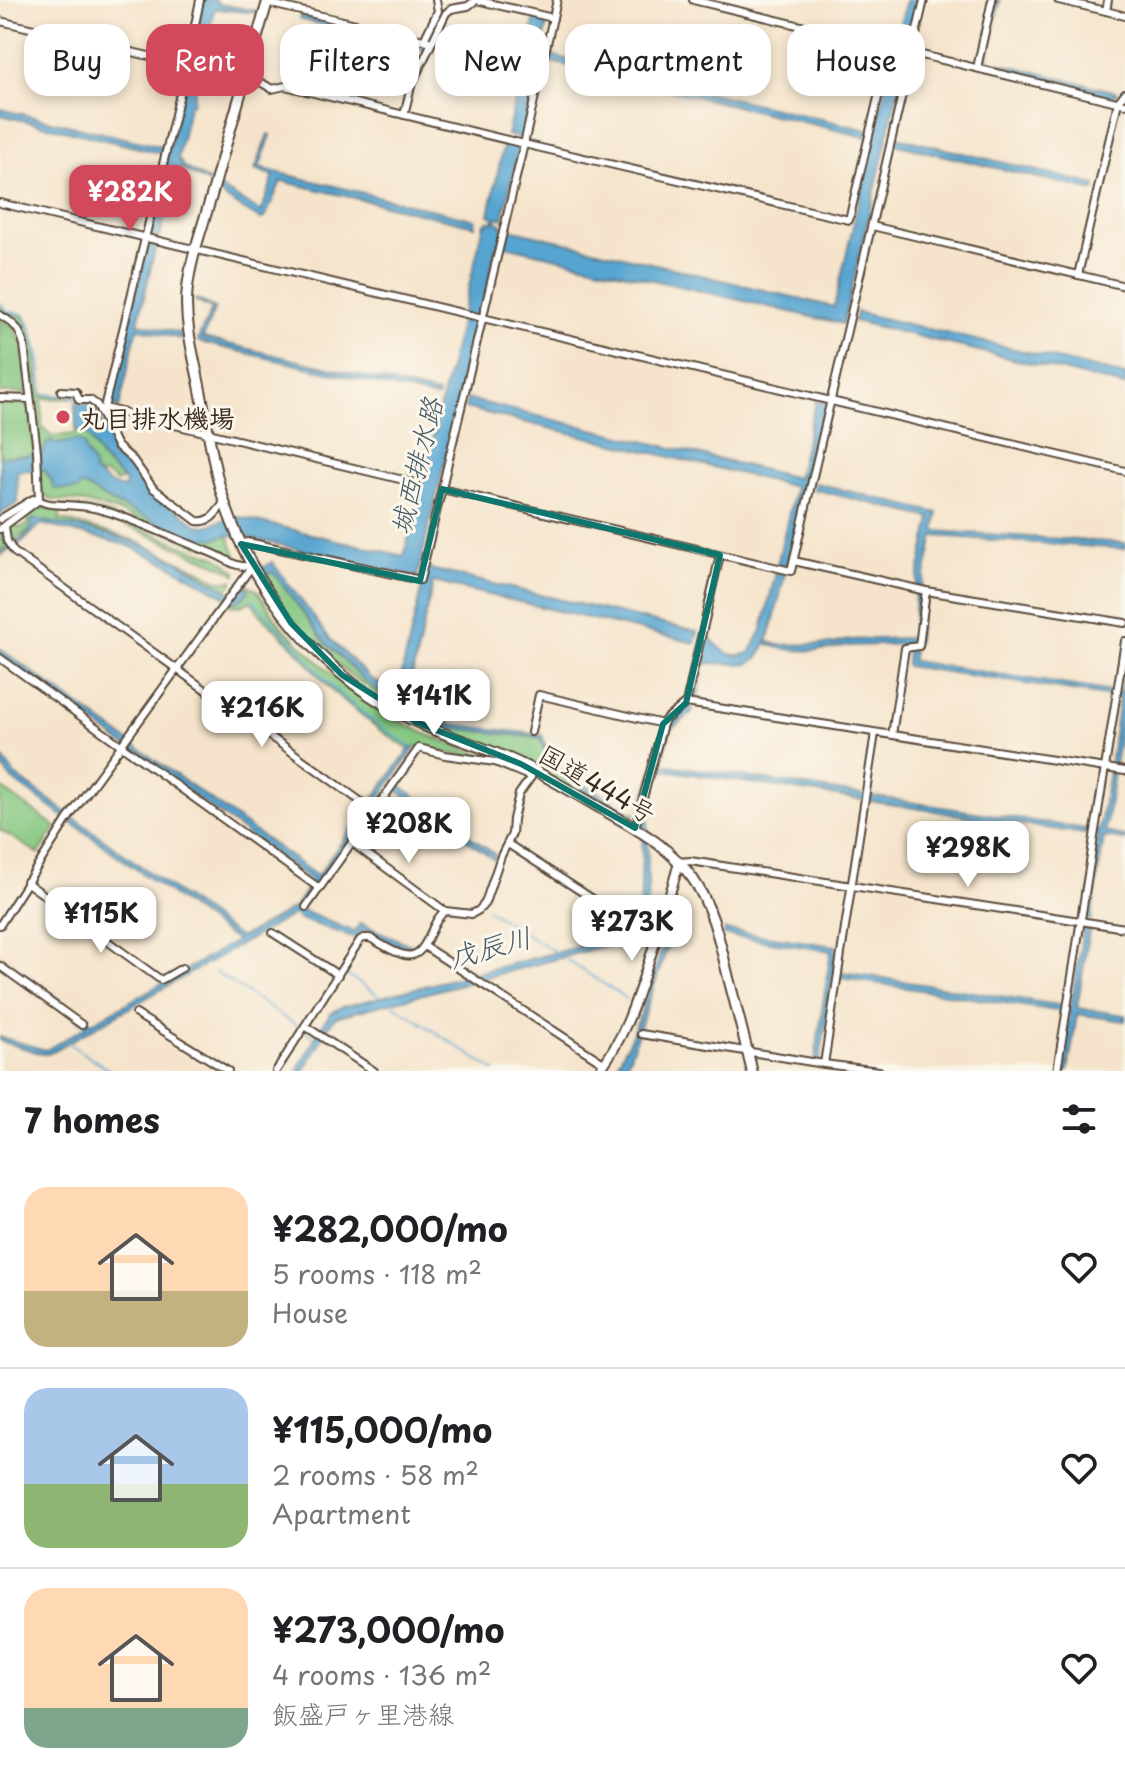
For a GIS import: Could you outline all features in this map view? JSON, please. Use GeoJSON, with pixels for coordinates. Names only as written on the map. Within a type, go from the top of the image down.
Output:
{"type":"FeatureCollection","features":[{"type":"Feature","properties":{"kind":"highway","name":"国道444号"},"geometry":{"type":"LineString","coordinates":[[261,24],[268,2]]}},
{"type":"Feature","properties":{"kind":"highway","name":"国道444号"},"geometry":{"type":"LineString","coordinates":[[240,96],[189,278],[186,303],[209,434],[226,506],[252,566],[291,623],[315,650],[342,675],[380,702],[416,722],[508,758],[635,828],[656,841],[679,862],[701,892],[715,924],[752,1071]]}},
{"type":"Feature","properties":{"kind":"main road"},"geometry":{"type":"LineString","coordinates":[[602,1068],[626,1027],[679,862]]}},
{"type":"Feature","properties":{"kind":"street"},"geometry":{"type":"LineString","coordinates":[[195,24],[200,0]]}},
{"type":"Feature","properties":{"kind":"street"},"geometry":{"type":"LineString","coordinates":[[404,115],[438,11],[436,0]]}},
{"type":"Feature","properties":{"kind":"street"},"geometry":{"type":"LineString","coordinates":[[428,41],[446,13],[476,0],[496,2],[546,16]]}},
{"type":"Feature","properties":{"kind":"street"},"geometry":{"type":"LineString","coordinates":[[241,542],[420,580],[506,225],[517,142],[546,16],[557,0]]}},
{"type":"Feature","properties":{"kind":"street"},"geometry":{"type":"LineString","coordinates":[[693,0],[794,24]]}},
{"type":"Feature","properties":{"kind":"street"},"geometry":{"type":"LineString","coordinates":[[918,24],[924,0]]}},
{"type":"Feature","properties":{"kind":"street"},"geometry":{"type":"LineString","coordinates":[[977,68],[992,0]]}},
{"type":"Feature","properties":{"kind":"street"},"geometry":{"type":"LineString","coordinates":[[1058,0],[1125,16]]}},
{"type":"Feature","properties":{"kind":"street"},"geometry":{"type":"LineString","coordinates":[[1106,11],[1108,0]]}},
{"type":"Feature","properties":{"kind":"street"},"geometry":{"type":"LineString","coordinates":[[268,2],[428,41]]}},
{"type":"Feature","properties":{"kind":"street"},"geometry":{"type":"LineString","coordinates":[[0,21],[146,55]]}},
{"type":"Feature","properties":{"kind":"street"},"geometry":{"type":"LineString","coordinates":[[925,55],[1121,103]]}},
{"type":"Feature","properties":{"kind":"street"},"geometry":{"type":"LineString","coordinates":[[264,84],[272,89],[285,86],[849,220],[879,96]]}},
{"type":"Feature","properties":{"kind":"street"},"geometry":{"type":"LineString","coordinates":[[1078,275],[1125,93]]}},
{"type":"Feature","properties":{"kind":"street"},"geometry":{"type":"LineString","coordinates":[[181,96],[151,239],[108,410],[117,446],[133,460],[153,488],[197,521],[211,520],[226,506]]}},
{"type":"Feature","properties":{"kind":"street"},"geometry":{"type":"LineString","coordinates":[[442,489],[791,571],[902,96]]}},
{"type":"Feature","properties":{"kind":"street"},"geometry":{"type":"LineString","coordinates":[[0,203],[1125,471]]}},
{"type":"Feature","properties":{"kind":"street"},"geometry":{"type":"LineString","coordinates":[[872,226],[1125,286]]}},
{"type":"Feature","properties":{"kind":"street"},"geometry":{"type":"LineString","coordinates":[[0,315],[14,323],[24,345],[37,451],[39,500]]}},
{"type":"Feature","properties":{"kind":"street"},"geometry":{"type":"LineString","coordinates":[[61,391],[76,392],[79,400],[90,400],[108,410],[416,483]]}},
{"type":"Feature","properties":{"kind":"street"},"geometry":{"type":"LineString","coordinates":[[0,398],[30,399]]}},
{"type":"Feature","properties":{"kind":"street"},"geometry":{"type":"LineString","coordinates":[[0,519],[33,499],[52,504],[65,503],[110,512],[215,554],[232,564],[252,566]]}},
{"type":"Feature","properties":{"kind":"street"},"geometry":{"type":"LineString","coordinates":[[39,500],[2,528],[14,552],[374,811]]}},
{"type":"Feature","properties":{"kind":"street"},"geometry":{"type":"LineString","coordinates":[[635,828],[663,724],[686,703],[720,555]]}},
{"type":"Feature","properties":{"kind":"street"},"geometry":{"type":"LineString","coordinates":[[794,561],[926,591],[1125,623]]}},
{"type":"Feature","properties":{"kind":"street"},"geometry":{"type":"LineString","coordinates":[[0,923],[69,817],[252,566]]}},
{"type":"Feature","properties":{"kind":"street"},"geometry":{"type":"LineString","coordinates":[[892,735],[905,648],[919,646],[926,591]]}},
{"type":"Feature","properties":{"kind":"street"},"geometry":{"type":"LineString","coordinates":[[1057,1071],[1125,641]]}},
{"type":"Feature","properties":{"kind":"street"},"geometry":{"type":"LineString","coordinates":[[0,658],[124,742],[319,888]]}},
{"type":"Feature","properties":{"kind":"street"},"geometry":{"type":"LineString","coordinates":[[531,732],[539,695],[663,724]]}},
{"type":"Feature","properties":{"kind":"street"},"geometry":{"type":"LineString","coordinates":[[686,703],[1125,771]]}},
{"type":"Feature","properties":{"kind":"street"},"geometry":{"type":"LineString","coordinates":[[824,1064],[875,733]]}},
{"type":"Feature","properties":{"kind":"street"},"geometry":{"type":"LineString","coordinates":[[306,907],[419,748],[495,762],[534,775],[519,794],[512,834],[485,903],[472,914],[445,911],[352,843]]}},
{"type":"Feature","properties":{"kind":"street"},"geometry":{"type":"LineString","coordinates":[[508,844],[656,940]]}},
{"type":"Feature","properties":{"kind":"street"},"geometry":{"type":"LineString","coordinates":[[679,862],[690,861],[1125,928]]}},
{"type":"Feature","properties":{"kind":"street"},"geometry":{"type":"LineString","coordinates":[[26,882],[161,980],[182,968]]}},
{"type":"Feature","properties":{"kind":"street"},"geometry":{"type":"LineString","coordinates":[[276,1071],[360,940],[370,938],[404,955],[413,955],[424,946],[435,920],[445,911]]}},
{"type":"Feature","properties":{"kind":"street"},"geometry":{"type":"LineString","coordinates":[[273,933],[338,975]]}},
{"type":"Feature","properties":{"kind":"street"},"geometry":{"type":"LineString","coordinates":[[424,946],[602,1068]]}},
{"type":"Feature","properties":{"kind":"street"},"geometry":{"type":"LineString","coordinates":[[0,966],[82,1025]]}},
{"type":"Feature","properties":{"kind":"street"},"geometry":{"type":"LineString","coordinates":[[136,1014],[228,1071]]}},
{"type":"Feature","properties":{"kind":"street"},"geometry":{"type":"LineString","coordinates":[[303,1028],[374,1071]]}},
{"type":"Feature","properties":{"kind":"street"},"geometry":{"type":"LineString","coordinates":[[641,1034],[879,1071]]}},
{"type":"Feature","properties":{"kind":"highlighted area"},"geometry":{"type":"Polygon","coordinates":[[[442,489],[720,555],[686,703],[663,724],[635,828],[521,764],[416,722],[342,675],[291,623],[241,544],[420,581],[442,489]]]}},
{"type":"Feature","properties":{"kind":"green space"},"geometry":{"type":"Polygon","coordinates":[[[0,307],[5,312],[23,316],[36,355],[39,395],[74,398],[42,399],[42,427],[52,436],[75,434],[76,429],[82,431],[90,438],[102,459],[122,479],[117,482],[105,474],[100,476],[94,472],[84,444],[57,444],[51,440],[39,454],[28,347],[21,331],[0,313],[0,307]]]}},
{"type":"Feature","properties":{"kind":"green space"},"geometry":{"type":"Polygon","coordinates":[[[0,319],[13,326],[22,345],[27,393],[0,393],[0,319]]]}},
{"type":"Feature","properties":{"kind":"green space"},"geometry":{"type":"Polygon","coordinates":[[[0,401],[22,401],[30,409],[34,455],[0,457],[0,401]]]}},
{"type":"Feature","properties":{"kind":"green space"},"geometry":{"type":"Polygon","coordinates":[[[44,469],[54,489],[85,486],[107,500],[212,539],[228,535],[239,563],[219,548],[197,545],[117,511],[44,496],[40,486],[40,470],[44,469]]]}},
{"type":"Feature","properties":{"kind":"green space"},"geometry":{"type":"Polygon","coordinates":[[[34,506],[51,509],[77,507],[105,513],[217,557],[236,571],[236,575],[135,529],[99,517],[61,511],[59,519],[131,539],[219,581],[233,580],[233,583],[226,589],[164,555],[125,539],[34,519],[32,528],[0,551],[0,533],[6,543],[7,530],[13,524],[20,528],[28,525],[28,517],[23,515],[34,506]]]}},
{"type":"Feature","properties":{"kind":"green space"},"geometry":{"type":"Polygon","coordinates":[[[249,547],[266,573],[273,572],[325,642],[366,682],[403,706],[452,728],[540,738],[551,769],[630,814],[635,812],[633,823],[415,717],[362,684],[298,625],[264,576],[249,547]]]}},
{"type":"Feature","properties":{"kind":"green space"},"geometry":{"type":"Polygon","coordinates":[[[246,584],[257,590],[281,626],[339,681],[383,713],[430,736],[493,759],[419,746],[407,748],[380,730],[331,690],[251,601],[241,606],[228,605],[236,602],[246,584]]]}},
{"type":"Feature","properties":{"kind":"green space"},"geometry":{"type":"Polygon","coordinates":[[[0,787],[56,827],[39,854],[0,830],[0,787]]]}},
{"type":"Feature","properties":{"kind":"water"},"geometry":{"type":"Polygon","coordinates":[[[204,0],[258,11],[216,9],[211,24],[198,24],[204,0]]]}},
{"type":"Feature","properties":{"kind":"water"},"geometry":{"type":"Polygon","coordinates":[[[906,0],[920,0],[914,24],[900,24],[906,0]]]}},
{"type":"Feature","properties":{"kind":"water"},"geometry":{"type":"Polygon","coordinates":[[[995,0],[1000,0],[987,60],[1117,94],[1114,97],[980,65],[995,0]]]}},
{"type":"Feature","properties":{"kind":"water"},"geometry":{"type":"Polygon","coordinates":[[[301,14],[342,24],[319,24],[299,19],[301,14]]]}},
{"type":"Feature","properties":{"kind":"water"},"geometry":{"type":"Polygon","coordinates":[[[535,17],[548,20],[547,24],[533,24],[535,17]]]}},
{"type":"Feature","properties":{"kind":"water"},"geometry":{"type":"Polygon","coordinates":[[[419,43],[428,45],[425,50],[419,49],[419,43]]]}},
{"type":"Feature","properties":{"kind":"water"},"geometry":{"type":"Polygon","coordinates":[[[549,55],[565,59],[565,65],[549,61],[549,55]]]}},
{"type":"Feature","properties":{"kind":"water"},"geometry":{"type":"Polygon","coordinates":[[[181,96],[194,96],[189,106],[178,158],[183,166],[209,181],[180,168],[177,170],[160,237],[149,234],[181,96]]]}},
{"type":"Feature","properties":{"kind":"water"},"geometry":{"type":"Polygon","coordinates":[[[516,96],[531,96],[522,138],[507,135],[516,96]]]}},
{"type":"Feature","properties":{"kind":"water"},"geometry":{"type":"Polygon","coordinates":[[[694,96],[723,96],[868,130],[866,137],[694,96]]]}},
{"type":"Feature","properties":{"kind":"water"},"geometry":{"type":"Polygon","coordinates":[[[883,96],[897,96],[843,324],[497,244],[417,577],[242,536],[193,539],[107,500],[85,486],[77,490],[54,489],[44,469],[17,471],[18,503],[0,514],[0,457],[42,454],[51,440],[57,444],[77,440],[84,444],[94,472],[112,485],[125,487],[125,482],[101,458],[88,435],[76,429],[75,404],[90,405],[115,449],[130,461],[150,489],[197,525],[207,526],[235,516],[404,556],[484,224],[493,222],[494,217],[489,215],[504,143],[519,147],[503,219],[497,217],[496,222],[502,227],[834,307],[883,96]]]}},
{"type":"Feature","properties":{"kind":"water"},"geometry":{"type":"Polygon","coordinates":[[[0,109],[162,147],[160,153],[0,115],[0,109]]]}},
{"type":"Feature","properties":{"kind":"water"},"geometry":{"type":"Polygon","coordinates":[[[268,134],[271,135],[259,168],[476,220],[475,226],[281,181],[265,218],[260,219],[218,191],[219,187],[261,212],[274,176],[255,170],[268,134]]]}},
{"type":"Feature","properties":{"kind":"water"},"geometry":{"type":"Polygon","coordinates":[[[896,137],[1096,185],[1095,191],[894,144],[896,137]]]}},
{"type":"Feature","properties":{"kind":"water"},"geometry":{"type":"Polygon","coordinates":[[[148,243],[156,245],[138,323],[180,333],[182,339],[137,328],[119,408],[109,406],[148,243]]]}},
{"type":"Feature","properties":{"kind":"water"},"geometry":{"type":"Polygon","coordinates":[[[196,299],[215,308],[203,338],[438,394],[437,398],[199,342],[212,309],[196,299]]]}},
{"type":"Feature","properties":{"kind":"water"},"geometry":{"type":"Polygon","coordinates":[[[856,312],[1125,375],[1125,386],[854,321],[856,312]]]}},
{"type":"Feature","properties":{"kind":"water"},"geometry":{"type":"Polygon","coordinates":[[[467,399],[797,478],[816,401],[825,403],[786,567],[777,565],[795,487],[465,408],[467,399]]]}},
{"type":"Feature","properties":{"kind":"water"},"geometry":{"type":"Polygon","coordinates":[[[815,483],[938,513],[936,531],[1125,543],[1125,549],[934,536],[922,588],[916,587],[931,518],[813,489],[815,483]]]}},
{"type":"Feature","properties":{"kind":"water"},"geometry":{"type":"Polygon","coordinates":[[[33,519],[91,530],[139,544],[167,556],[235,595],[243,586],[249,591],[236,602],[127,545],[41,524],[23,542],[0,556],[32,528],[33,519]]]}},
{"type":"Feature","properties":{"kind":"water"},"geometry":{"type":"Polygon","coordinates":[[[272,562],[331,640],[370,678],[397,694],[426,568],[698,632],[695,643],[433,582],[406,703],[452,724],[542,735],[554,766],[630,812],[630,815],[551,769],[540,738],[452,728],[403,706],[366,682],[325,642],[273,572],[266,573],[263,568],[272,562]]]}},
{"type":"Feature","properties":{"kind":"water"},"geometry":{"type":"Polygon","coordinates":[[[776,572],[785,574],[767,641],[778,645],[833,644],[849,640],[913,637],[915,593],[921,594],[918,640],[915,644],[815,650],[783,649],[766,643],[758,658],[748,664],[704,663],[697,702],[691,701],[704,633],[729,654],[750,653],[762,630],[776,572]]]}},
{"type":"Feature","properties":{"kind":"water"},"geometry":{"type":"Polygon","coordinates":[[[0,649],[317,876],[411,747],[415,748],[300,910],[355,932],[360,923],[410,945],[406,950],[363,930],[356,938],[299,919],[294,914],[48,1054],[0,1041],[0,1037],[46,1050],[87,1026],[0,962],[0,956],[92,1023],[236,941],[10,778],[0,763],[0,754],[15,775],[240,938],[295,907],[312,881],[0,655],[0,649]]]}},
{"type":"Feature","properties":{"kind":"water"},"geometry":{"type":"Polygon","coordinates":[[[911,650],[912,661],[1120,693],[1125,665],[1125,701],[1115,766],[1110,765],[1119,698],[907,666],[907,651],[911,650]]]}},
{"type":"Feature","properties":{"kind":"water"},"geometry":{"type":"Polygon","coordinates":[[[693,708],[691,714],[671,729],[662,764],[1099,831],[1109,772],[1114,773],[1105,832],[1125,836],[1125,840],[1104,837],[1091,920],[1085,920],[1098,836],[659,769],[648,812],[648,914],[655,918],[654,921],[647,920],[639,931],[620,942],[336,1017],[304,1071],[297,1071],[324,1022],[331,1013],[342,1007],[620,936],[629,930],[640,916],[641,810],[666,724],[693,708]]]}},
{"type":"Feature","properties":{"kind":"water"},"geometry":{"type":"Polygon","coordinates":[[[398,784],[496,855],[494,859],[394,788],[398,784]]]}},
{"type":"Feature","properties":{"kind":"water"},"geometry":{"type":"Polygon","coordinates":[[[1084,924],[1090,925],[1077,1008],[1125,1015],[1125,1021],[1077,1014],[1068,1071],[1061,1071],[1070,1013],[841,978],[842,972],[1071,1007],[1084,924]]]}},
{"type":"Feature","properties":{"kind":"water"},"geometry":{"type":"Polygon","coordinates":[[[668,929],[673,931],[629,1059],[620,1071],[612,1071],[638,1021],[668,929]]]}},
{"type":"Feature","properties":{"kind":"water"},"geometry":{"type":"Polygon","coordinates":[[[725,930],[836,946],[834,970],[837,971],[836,977],[833,977],[820,1060],[815,1059],[831,951],[724,935],[725,930]]]}},
{"type":"Feature","properties":{"kind":"waterway"},"geometry":{"type":"LineString","coordinates":[[0,303],[7,311],[24,314],[29,323],[38,352],[42,394],[75,396],[76,403]]}},
{"type":"Feature","properties":{"kind":"waterway"},"geometry":{"type":"LineString","coordinates":[[253,599],[332,687],[370,719],[411,747]]}},
{"type":"Feature","properties":{"kind":"waterway","name":"戊辰川"},"geometry":{"type":"LineString","coordinates":[[487,909],[555,952]]}},
{"type":"Feature","properties":{"kind":"waterway"},"geometry":{"type":"LineString","coordinates":[[567,960],[627,999]]}},
{"type":"Feature","properties":{"kind":"waterway"},"geometry":{"type":"LineString","coordinates":[[215,972],[314,1037]]}},
{"type":"Feature","properties":{"kind":"waterway"},"geometry":{"type":"LineString","coordinates":[[344,973],[381,997]]}},
{"type":"Feature","properties":{"kind":"waterway"},"geometry":{"type":"LineString","coordinates":[[394,1005],[495,1071]]}},
{"type":"Feature","properties":{"kind":"waterway"},"geometry":{"type":"LineString","coordinates":[[71,1045],[111,1071]]}},
{"type":"Feature","properties":{"kind":"place","name":"丸目排水機場"},"geometry":{"type":"Point","coordinates":[63,417]}},
{"type":"Feature","properties":{"kind":"water label","name":"城西排水路"},"geometry":{"type":"Point","coordinates":[415,466]}}]}
